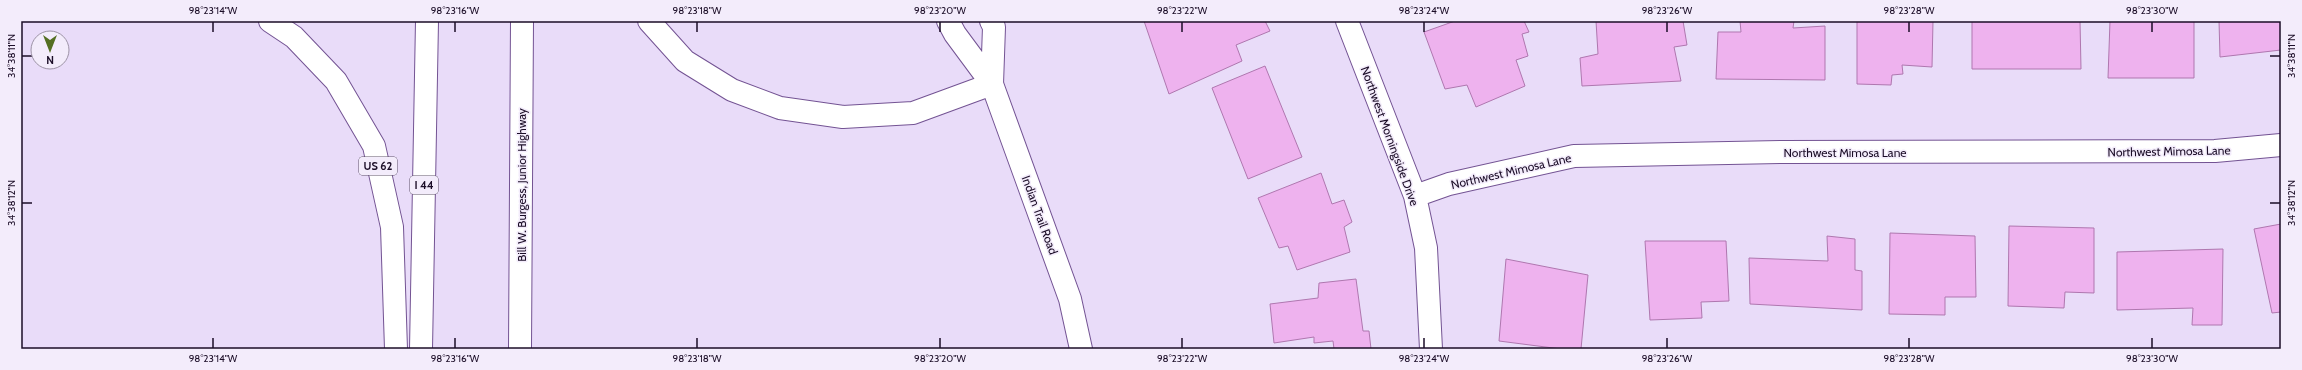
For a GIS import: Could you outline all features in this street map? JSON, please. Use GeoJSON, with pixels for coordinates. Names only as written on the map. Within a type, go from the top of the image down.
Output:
{"type":"FeatureCollection","features":[{"type":"Feature","properties":{"kind":"main road","name":"US 62"},"geometry":{"type":"LineString","coordinates":[[270,21],[294,37],[336,81],[374,146],[392,227],[396,349]]}},
{"type":"Feature","properties":{"kind":"main road","name":"I 44"},"geometry":{"type":"LineString","coordinates":[[421,349],[427,21]]}},
{"type":"Feature","properties":{"kind":"main road","name":"Bill W. Burgess, Junior Highway"},"geometry":{"type":"LineString","coordinates":[[520,349],[522,21]]}},
{"type":"Feature","properties":{"kind":"main road"},"geometry":{"type":"LineString","coordinates":[[649,21],[685,61],[732,90],[780,108],[843,117],[913,113],[992,84]]}},
{"type":"Feature","properties":{"kind":"main road","name":"Indian Trail Road"},"geometry":{"type":"LineString","coordinates":[[948,21],[955,34],[992,84],[1070,300],[1081,349]]}},
{"type":"Feature","properties":{"kind":"main road","name":"Indian Trail Road"},"geometry":{"type":"LineString","coordinates":[[991,21],[994,27],[992,84]]}},
{"type":"Feature","properties":{"kind":"main road","name":"Northwest Morningside Drive"},"geometry":{"type":"LineString","coordinates":[[1347,21],[1415,196],[1426,248],[1431,349]]}},
{"type":"Feature","properties":{"kind":"main road","name":"Northwest Mimosa Lane"},"geometry":{"type":"LineString","coordinates":[[1415,196],[1449,184],[1574,156],[1782,152],[2215,151],[2281,145]]}},
{"type":"Feature","properties":{"kind":"building"},"geometry":{"type":"Polygon","coordinates":[[[1144,21],[1265,21],[1270,31],[1236,45],[1242,61],[1169,94],[1144,21]]]}},
{"type":"Feature","properties":{"kind":"building"},"geometry":{"type":"Polygon","coordinates":[[[1455,21],[1524,21],[1529,32],[1522,34],[1528,56],[1516,60],[1525,86],[1476,107],[1467,85],[1445,89],[1424,32],[1455,21]]]}},
{"type":"Feature","properties":{"kind":"building"},"geometry":{"type":"Polygon","coordinates":[[[1596,21],[1683,21],[1687,45],[1674,47],[1681,81],[1582,86],[1580,58],[1598,54],[1596,21]]]}},
{"type":"Feature","properties":{"kind":"building"},"geometry":{"type":"Polygon","coordinates":[[[1740,21],[1794,21],[1793,28],[1825,26],[1825,80],[1716,79],[1718,32],[1741,32],[1740,21]]]}},
{"type":"Feature","properties":{"kind":"building"},"geometry":{"type":"Polygon","coordinates":[[[1857,21],[1933,21],[1932,67],[1902,65],[1903,74],[1892,75],[1891,85],[1857,84],[1857,21]]]}},
{"type":"Feature","properties":{"kind":"building"},"geometry":{"type":"Polygon","coordinates":[[[1972,21],[2080,21],[2081,69],[1972,69],[1972,21]]]}},
{"type":"Feature","properties":{"kind":"building"},"geometry":{"type":"Polygon","coordinates":[[[2110,21],[2194,21],[2194,78],[2108,78],[2110,21]]]}},
{"type":"Feature","properties":{"kind":"building"},"geometry":{"type":"Polygon","coordinates":[[[2219,21],[2281,21],[2281,50],[2220,57],[2219,21]]]}},
{"type":"Feature","properties":{"kind":"building"},"geometry":{"type":"Polygon","coordinates":[[[1265,66],[1302,157],[1248,179],[1212,88],[1265,66]]]}},
{"type":"Feature","properties":{"kind":"building"},"geometry":{"type":"Polygon","coordinates":[[[1321,173],[1332,204],[1344,200],[1352,222],[1344,227],[1350,252],[1297,270],[1288,246],[1279,248],[1258,198],[1321,173]]]}},
{"type":"Feature","properties":{"kind":"building"},"geometry":{"type":"Polygon","coordinates":[[[2281,224],[2281,312],[2272,313],[2254,229],[2281,224]]]}},
{"type":"Feature","properties":{"kind":"building"},"geometry":{"type":"Polygon","coordinates":[[[2009,226],[2094,228],[2094,293],[2065,292],[2064,308],[2008,306],[2009,226]]]}},
{"type":"Feature","properties":{"kind":"building"},"geometry":{"type":"Polygon","coordinates":[[[1890,233],[1975,236],[1976,297],[1945,297],[1945,315],[1889,314],[1890,233]]]}},
{"type":"Feature","properties":{"kind":"building"},"geometry":{"type":"Polygon","coordinates":[[[1827,236],[1855,239],[1855,270],[1862,271],[1862,310],[1750,304],[1749,258],[1828,261],[1827,236]]]}},
{"type":"Feature","properties":{"kind":"building"},"geometry":{"type":"Polygon","coordinates":[[[1645,241],[1726,241],[1729,301],[1701,302],[1702,318],[1650,320],[1645,241]]]}},
{"type":"Feature","properties":{"kind":"building"},"geometry":{"type":"Polygon","coordinates":[[[2223,249],[2222,325],[2192,325],[2193,308],[2117,310],[2117,252],[2223,249]]]}},
{"type":"Feature","properties":{"kind":"building"},"geometry":{"type":"Polygon","coordinates":[[[1506,259],[1588,275],[1581,349],[1561,349],[1499,341],[1506,259]]]}},
{"type":"Feature","properties":{"kind":"building"},"geometry":{"type":"Polygon","coordinates":[[[1356,279],[1363,331],[1369,331],[1371,349],[1334,349],[1333,341],[1314,343],[1314,337],[1274,343],[1270,304],[1318,298],[1319,283],[1356,279]]]}}]}
